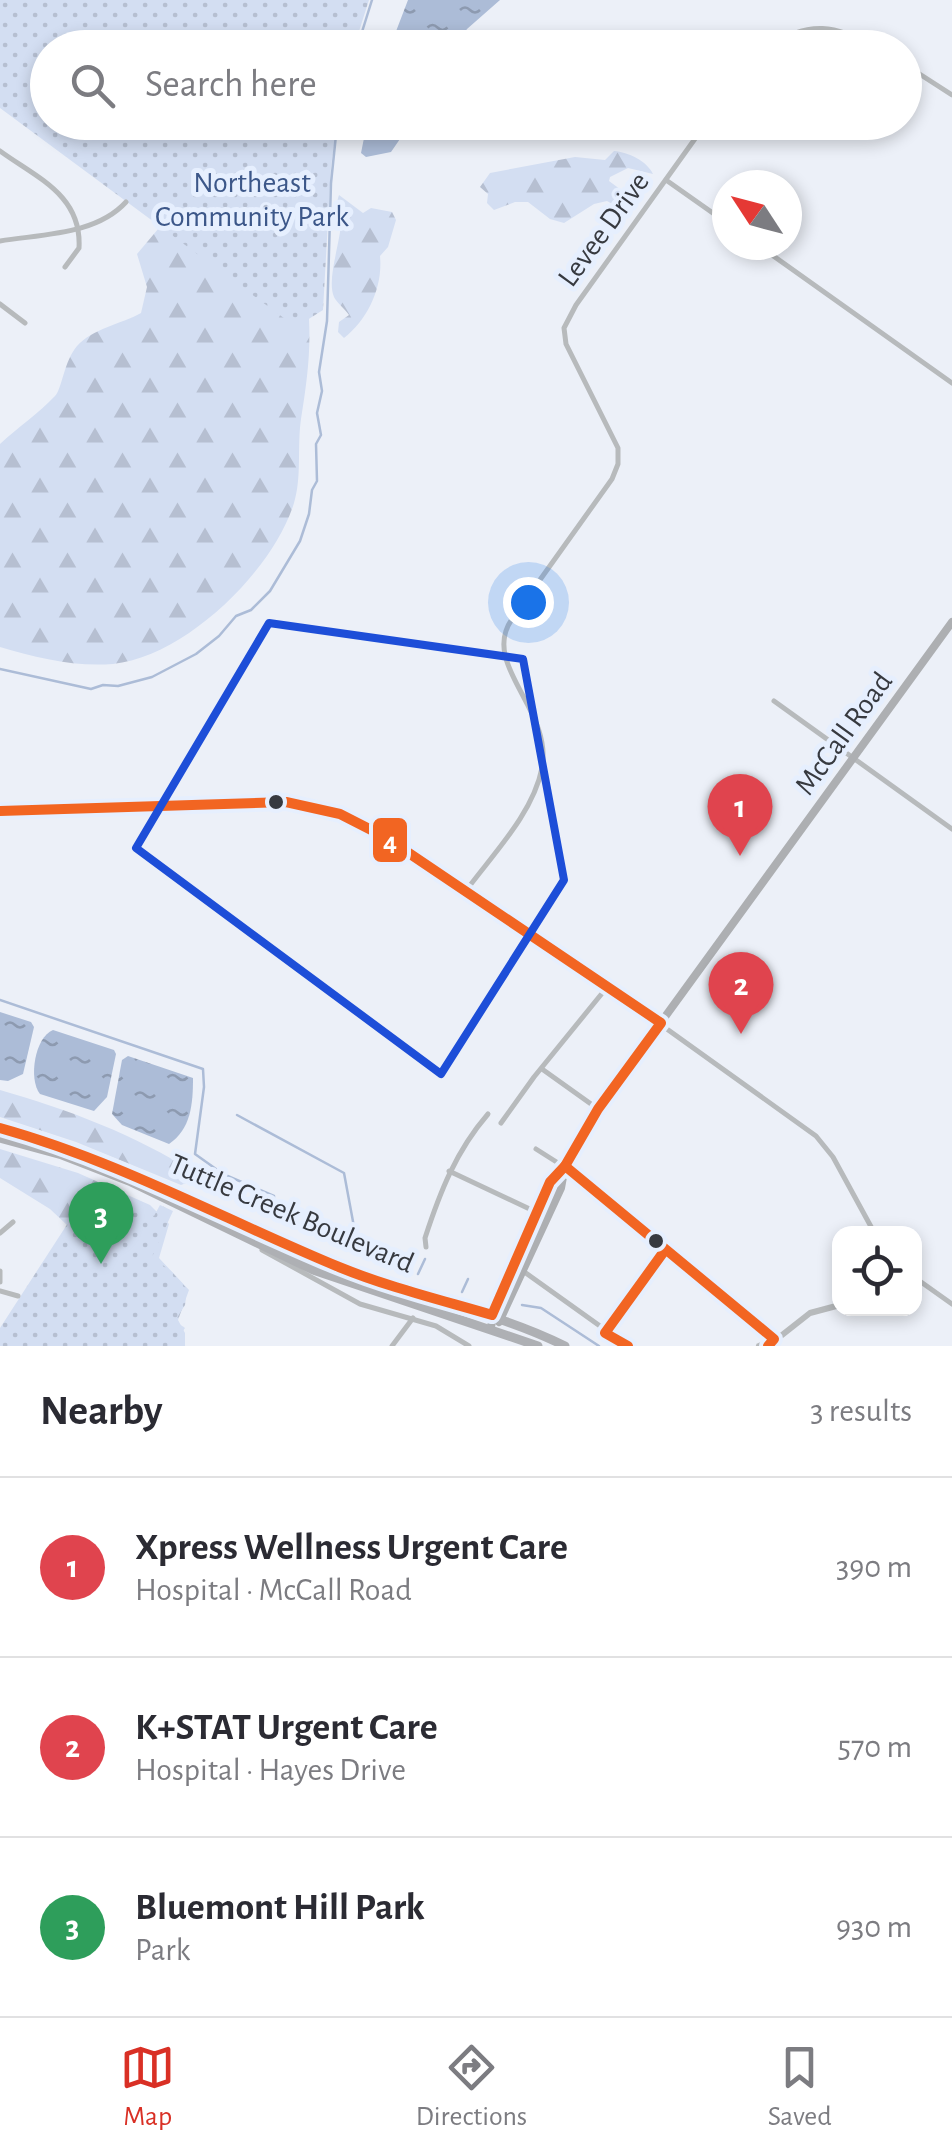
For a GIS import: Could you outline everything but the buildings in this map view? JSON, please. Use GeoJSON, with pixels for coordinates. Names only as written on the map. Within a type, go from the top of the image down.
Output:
{"type":"FeatureCollection","features":[{"type":"Feature","properties":{"kind":"highway","name":"Tuttle Creek Boulevard"},"geometry":{"type":"LineString","coordinates":[[0,1128],[118,1167],[352,1272],[498,1317],[565,1346]]}},
{"type":"Feature","properties":{"kind":"highway","name":"Tuttle Creek Boulevard"},"geometry":{"type":"LineString","coordinates":[[0,1138],[91,1166],[313,1270],[538,1346]]}},
{"type":"Feature","properties":{"kind":"highway"},"geometry":{"type":"LineString","coordinates":[[278,1238],[298,1252],[313,1270],[317,1282]]}},
{"type":"Feature","properties":{"kind":"main road","name":"McCall Road"},"geometry":{"type":"LineString","coordinates":[[498,1317],[550,1182],[565,1166],[598,1109],[952,622]]}},
{"type":"Feature","properties":{"kind":"main road","name":"McCall Road"},"geometry":{"type":"LineString","coordinates":[[491,1328],[523,1271],[561,1188],[565,1166]]}},
{"type":"Feature","properties":{"kind":"main road"},"geometry":{"type":"LineString","coordinates":[[535,1244],[540,1220],[536,1212]]}},
{"type":"Feature","properties":{"kind":"main road"},"geometry":{"type":"LineString","coordinates":[[523,1271],[527,1234]]}},
{"type":"Feature","properties":{"kind":"street"},"geometry":{"type":"LineString","coordinates":[[806,30],[821,26],[836,30]]}},
{"type":"Feature","properties":{"kind":"street"},"geometry":{"type":"LineString","coordinates":[[922,76],[952,95]]}},
{"type":"Feature","properties":{"kind":"street","name":"Levee Drive"},"geometry":{"type":"LineString","coordinates":[[465,892],[526,807],[542,768],[543,739],[536,717],[503,656],[503,638],[512,618],[612,479],[618,464],[618,448],[566,344],[564,328],[576,305],[694,140]]}},
{"type":"Feature","properties":{"kind":"street"},"geometry":{"type":"LineString","coordinates":[[0,151],[67,200],[73,209],[79,248],[65,267]]}},
{"type":"Feature","properties":{"kind":"street"},"geometry":{"type":"LineString","coordinates":[[666,180],[712,212]]}},
{"type":"Feature","properties":{"kind":"street"},"geometry":{"type":"LineString","coordinates":[[0,241],[103,221],[126,202]]}},
{"type":"Feature","properties":{"kind":"street"},"geometry":{"type":"LineString","coordinates":[[779,260],[952,383]]}},
{"type":"Feature","properties":{"kind":"street"},"geometry":{"type":"LineString","coordinates":[[0,304],[26,323]]}},
{"type":"Feature","properties":{"kind":"street"},"geometry":{"type":"LineString","coordinates":[[774,701],[952,829]]}},
{"type":"Feature","properties":{"kind":"street"},"geometry":{"type":"LineString","coordinates":[[0,810],[268,801],[319,807],[352,819],[608,986],[816,1136],[871,1226]]}},
{"type":"Feature","properties":{"kind":"street"},"geometry":{"type":"LineString","coordinates":[[501,1124],[608,986]]}},
{"type":"Feature","properties":{"kind":"street"},"geometry":{"type":"LineString","coordinates":[[542,1069],[598,1109]]}},
{"type":"Feature","properties":{"kind":"street"},"geometry":{"type":"LineString","coordinates":[[426,1247],[425,1238],[449,1171],[488,1114]]}},
{"type":"Feature","properties":{"kind":"street"},"geometry":{"type":"LineString","coordinates":[[536,1148],[565,1166],[774,1344]]}},
{"type":"Feature","properties":{"kind":"street"},"geometry":{"type":"LineString","coordinates":[[449,1171],[536,1212]]}},
{"type":"Feature","properties":{"kind":"street"},"geometry":{"type":"LineString","coordinates":[[0,1234],[12,1222]]}},
{"type":"Feature","properties":{"kind":"street"},"geometry":{"type":"LineString","coordinates":[[243,1237],[360,1304],[436,1326],[469,1346]]}},
{"type":"Feature","properties":{"kind":"street"},"geometry":{"type":"LineString","coordinates":[[0,1270],[0,1282]]}},
{"type":"Feature","properties":{"kind":"street"},"geometry":{"type":"LineString","coordinates":[[523,1271],[628,1346]]}},
{"type":"Feature","properties":{"kind":"street"},"geometry":{"type":"LineString","coordinates":[[922,1283],[952,1304]]}},
{"type":"Feature","properties":{"kind":"street"},"geometry":{"type":"LineString","coordinates":[[0,1291],[18,1296]]}},
{"type":"Feature","properties":{"kind":"street"},"geometry":{"type":"LineString","coordinates":[[759,1346],[774,1344],[810,1313],[832,1307]]}},
{"type":"Feature","properties":{"kind":"street"},"geometry":{"type":"LineString","coordinates":[[392,1346],[413,1318]]}},
{"type":"Feature","properties":{"kind":"highlighted area"},"geometry":{"type":"Polygon","coordinates":[[[269,623],[523,659],[564,880],[441,1074],[136,848],[269,623]]]}},
{"type":"Feature","properties":{"kind":"green space","name":"Northeast Community Park"},"geometry":{"type":"Polygon","coordinates":[[[0,0],[369,0],[359,30],[30,30],[30,130],[0,108],[0,0]]]}},
{"type":"Feature","properties":{"kind":"green space","name":"Northeast Community Park"},"geometry":{"type":"Polygon","coordinates":[[[43,140],[335,140],[323,310],[296,327],[43,140]]]}},
{"type":"Feature","properties":{"kind":"green space"},"geometry":{"type":"Polygon","coordinates":[[[614,151],[636,158],[653,174],[628,168],[610,177],[609,181],[628,195],[626,217],[607,201],[594,204],[564,223],[550,219],[528,202],[494,210],[487,203],[488,194],[480,187],[490,173],[575,157],[605,160],[614,151]]]}},
{"type":"Feature","properties":{"kind":"green space"},"geometry":{"type":"Polygon","coordinates":[[[339,195],[363,213],[371,208],[392,212],[396,220],[388,247],[380,256],[372,302],[344,338],[338,332],[339,322],[349,315],[332,289],[341,227],[339,195]]]}},
{"type":"Feature","properties":{"kind":"green space"},"geometry":{"type":"Polygon","coordinates":[[[164,222],[308,306],[308,364],[294,503],[267,556],[246,582],[223,606],[169,645],[141,658],[98,665],[56,661],[0,647],[0,444],[55,396],[69,359],[83,340],[141,313],[147,287],[137,254],[164,222]]]}},
{"type":"Feature","properties":{"kind":"green space"},"geometry":{"type":"Polygon","coordinates":[[[0,1090],[125,1135],[195,1173],[194,1180],[181,1185],[76,1142],[0,1117],[0,1090]]]}},
{"type":"Feature","properties":{"kind":"green space"},"geometry":{"type":"Polygon","coordinates":[[[0,1149],[78,1173],[150,1205],[169,1224],[159,1258],[189,1290],[178,1320],[185,1333],[185,1346],[104,1346],[68,1226],[50,1209],[0,1178],[0,1149]]]}},
{"type":"Feature","properties":{"kind":"green space"},"geometry":{"type":"Polygon","coordinates":[[[90,1189],[154,1216],[160,1205],[173,1211],[152,1257],[187,1289],[185,1305],[175,1321],[185,1328],[175,1343],[179,1346],[0,1346],[0,1328],[90,1189]]]}},
{"type":"Feature","properties":{"kind":"water"},"geometry":{"type":"Polygon","coordinates":[[[408,0],[500,0],[466,30],[397,30],[408,0]]]}},
{"type":"Feature","properties":{"kind":"water"},"geometry":{"type":"Polygon","coordinates":[[[364,140],[399,140],[391,152],[366,157],[361,153],[364,140]]]}},
{"type":"Feature","properties":{"kind":"water"},"geometry":{"type":"Polygon","coordinates":[[[0,1012],[31,1022],[34,1027],[23,1074],[8,1081],[0,1080],[0,1012]]]}},
{"type":"Feature","properties":{"kind":"water"},"geometry":{"type":"Polygon","coordinates":[[[53,1030],[114,1050],[107,1097],[94,1111],[40,1094],[36,1087],[38,1049],[53,1030]]]}},
{"type":"Feature","properties":{"kind":"water"},"geometry":{"type":"Polygon","coordinates":[[[128,1056],[193,1078],[186,1123],[169,1144],[122,1125],[112,1114],[122,1060],[128,1056]]]}},
{"type":"Feature","properties":{"kind":"waterway"},"geometry":{"type":"LineString","coordinates":[[363,30],[372,0]]}},
{"type":"Feature","properties":{"kind":"waterway"},"geometry":{"type":"LineString","coordinates":[[0,669],[91,689],[152,677],[196,654],[236,616],[251,610],[270,591],[300,541],[317,481],[316,444],[321,435],[317,413],[322,391],[319,372],[327,321],[335,140]]}},
{"type":"Feature","properties":{"kind":"waterway"},"geometry":{"type":"LineString","coordinates":[[0,1000],[203,1069],[195,1154],[223,1174],[274,1196],[274,1217]]}},
{"type":"Feature","properties":{"kind":"waterway"},"geometry":{"type":"LineString","coordinates":[[237,1115],[344,1173],[357,1243]]}},
{"type":"Feature","properties":{"kind":"waterway"},"geometry":{"type":"LineString","coordinates":[[418,1274],[425,1259]]}},
{"type":"Feature","properties":{"kind":"waterway"},"geometry":{"type":"LineString","coordinates":[[462,1292],[468,1279]]}},
{"type":"Feature","properties":{"kind":"waterway"},"geometry":{"type":"LineString","coordinates":[[522,1305],[541,1308],[599,1346]]}},
{"type":"Feature","properties":{"kind":"transit line","name":"4"},"geometry":{"type":"LineString","coordinates":[[0,811],[286,802],[340,814],[385,837],[661,1023],[598,1109],[565,1166],[550,1182],[492,1315],[358,1274],[129,1174],[0,1128]]}},
{"type":"Feature","properties":{"kind":"transit line","name":"4"},"geometry":{"type":"LineString","coordinates":[[565,1166],[774,1339],[768,1346]]}},
{"type":"Feature","properties":{"kind":"transit line","name":"4"},"geometry":{"type":"LineString","coordinates":[[628,1346],[605,1333],[665,1250]]}},
{"type":"Feature","properties":{"kind":"place","name":"Xpress Wellness Urgent Care"},"geometry":{"type":"Point","coordinates":[740,856]}},
{"type":"Feature","properties":{"kind":"place","name":"K+STAT Urgent Care"},"geometry":{"type":"Point","coordinates":[741,1034]}},
{"type":"Feature","properties":{"kind":"place","name":"Bluemont Hill Park"},"geometry":{"type":"Point","coordinates":[101,1264]}}]}
